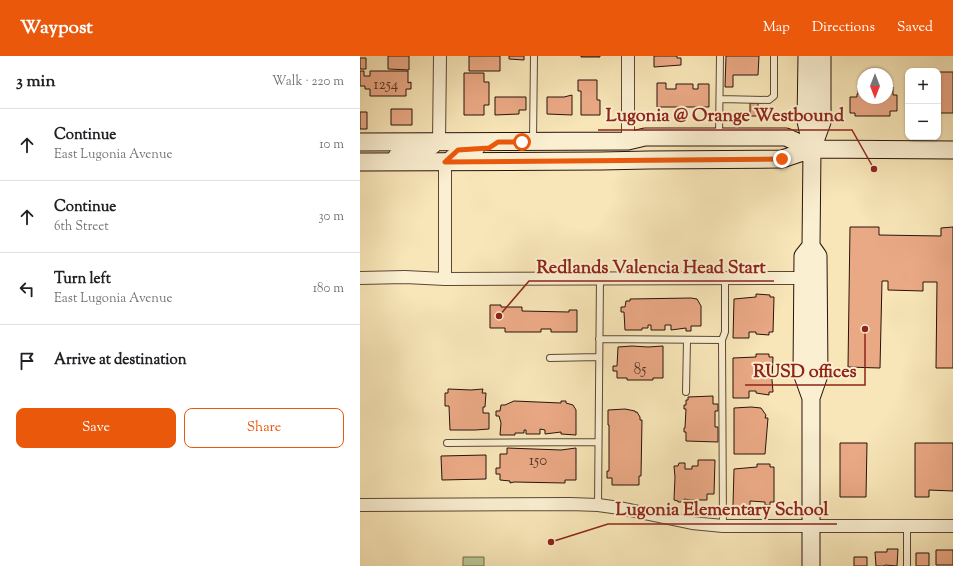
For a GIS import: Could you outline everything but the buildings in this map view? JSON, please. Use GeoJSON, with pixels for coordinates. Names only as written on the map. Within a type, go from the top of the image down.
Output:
{"type":"FeatureCollection","features":[{"type":"Feature","properties":{"kind":"main road"},"geometry":{"type":"LineString","coordinates":[[807,56],[806,121],[812,149],[811,246],[818,256],[819,375],[811,398]]}},
{"type":"Feature","properties":{"kind":"main road"},"geometry":{"type":"LineString","coordinates":[[812,149],[822,122],[822,56]]}},
{"type":"Feature","properties":{"kind":"main road"},"geometry":{"type":"LineString","coordinates":[[360,142],[628,141],[645,137],[786,137],[812,149]]}},
{"type":"Feature","properties":{"kind":"main road"},"geometry":{"type":"LineString","coordinates":[[360,162],[782,159],[812,149],[953,150]]}},
{"type":"Feature","properties":{"kind":"main road"},"geometry":{"type":"LineString","coordinates":[[811,246],[803,256],[802,278],[802,373],[811,398],[811,566]]}},
{"type":"Feature","properties":{"kind":"street"},"geometry":{"type":"LineString","coordinates":[[391,162],[395,155],[400,151],[433,148],[439,142],[440,56]]}},
{"type":"Feature","properties":{"kind":"street"},"geometry":{"type":"LineString","coordinates":[[628,56],[628,141]]}},
{"type":"Feature","properties":{"kind":"street"},"geometry":{"type":"LineString","coordinates":[[445,279],[445,162],[458,150],[489,148],[498,142]]}},
{"type":"Feature","properties":{"kind":"street"},"geometry":{"type":"LineString","coordinates":[[360,278],[802,278]]}},
{"type":"Feature","properties":{"kind":"street"},"geometry":{"type":"LineString","coordinates":[[360,505],[598,505],[620,508],[692,524],[723,526],[953,526]]}},
{"type":"Feature","properties":{"kind":"lane"},"geometry":{"type":"LineString","coordinates":[[533,142],[534,56]]}},
{"type":"Feature","properties":{"kind":"lane"},"geometry":{"type":"LineString","coordinates":[[719,137],[720,56]]}},
{"type":"Feature","properties":{"kind":"lane"},"geometry":{"type":"LineString","coordinates":[[720,99],[772,99],[774,96],[774,56]]}},
{"type":"Feature","properties":{"kind":"lane"},"geometry":{"type":"LineString","coordinates":[[598,505],[600,278]]}},
{"type":"Feature","properties":{"kind":"lane"},"geometry":{"type":"LineString","coordinates":[[723,526],[722,340],[725,332],[725,278]]}},
{"type":"Feature","properties":{"kind":"lane"},"geometry":{"type":"LineString","coordinates":[[599,339],[722,340]]}},
{"type":"Feature","properties":{"kind":"lane"},"geometry":{"type":"LineString","coordinates":[[686,392],[687,340]]}},
{"type":"Feature","properties":{"kind":"lane"},"geometry":{"type":"LineString","coordinates":[[550,358],[599,357]]}},
{"type":"Feature","properties":{"kind":"lane"},"geometry":{"type":"LineString","coordinates":[[447,443],[598,442]]}},
{"type":"Feature","properties":{"kind":"lane"},"geometry":{"type":"LineString","coordinates":[[906,566],[907,526]]}},
{"type":"Feature","properties":{"kind":"green space"},"geometry":{"type":"Polygon","coordinates":[[[463,557],[484,557],[484,566],[463,566],[463,557]]]}},
{"type":"Feature","properties":{"kind":"place","name":"Lugonia @ Orange Westbound"},"geometry":{"type":"Point","coordinates":[874,169]}},
{"type":"Feature","properties":{"kind":"place","name":"Redlands Valencia Head Start"},"geometry":{"type":"Point","coordinates":[499,316]}},
{"type":"Feature","properties":{"kind":"place","name":"RUSD offices"},"geometry":{"type":"Point","coordinates":[865,329]}},
{"type":"Feature","properties":{"kind":"place","name":"Lugonia Elementary School"},"geometry":{"type":"Point","coordinates":[551,542]}},
{"type":"Feature","properties":{"kind":"route"},"geometry":{"type":"LineString","coordinates":[[522,142],[498,142],[489,148],[458,150],[445,162],[782,159]]}}]}
